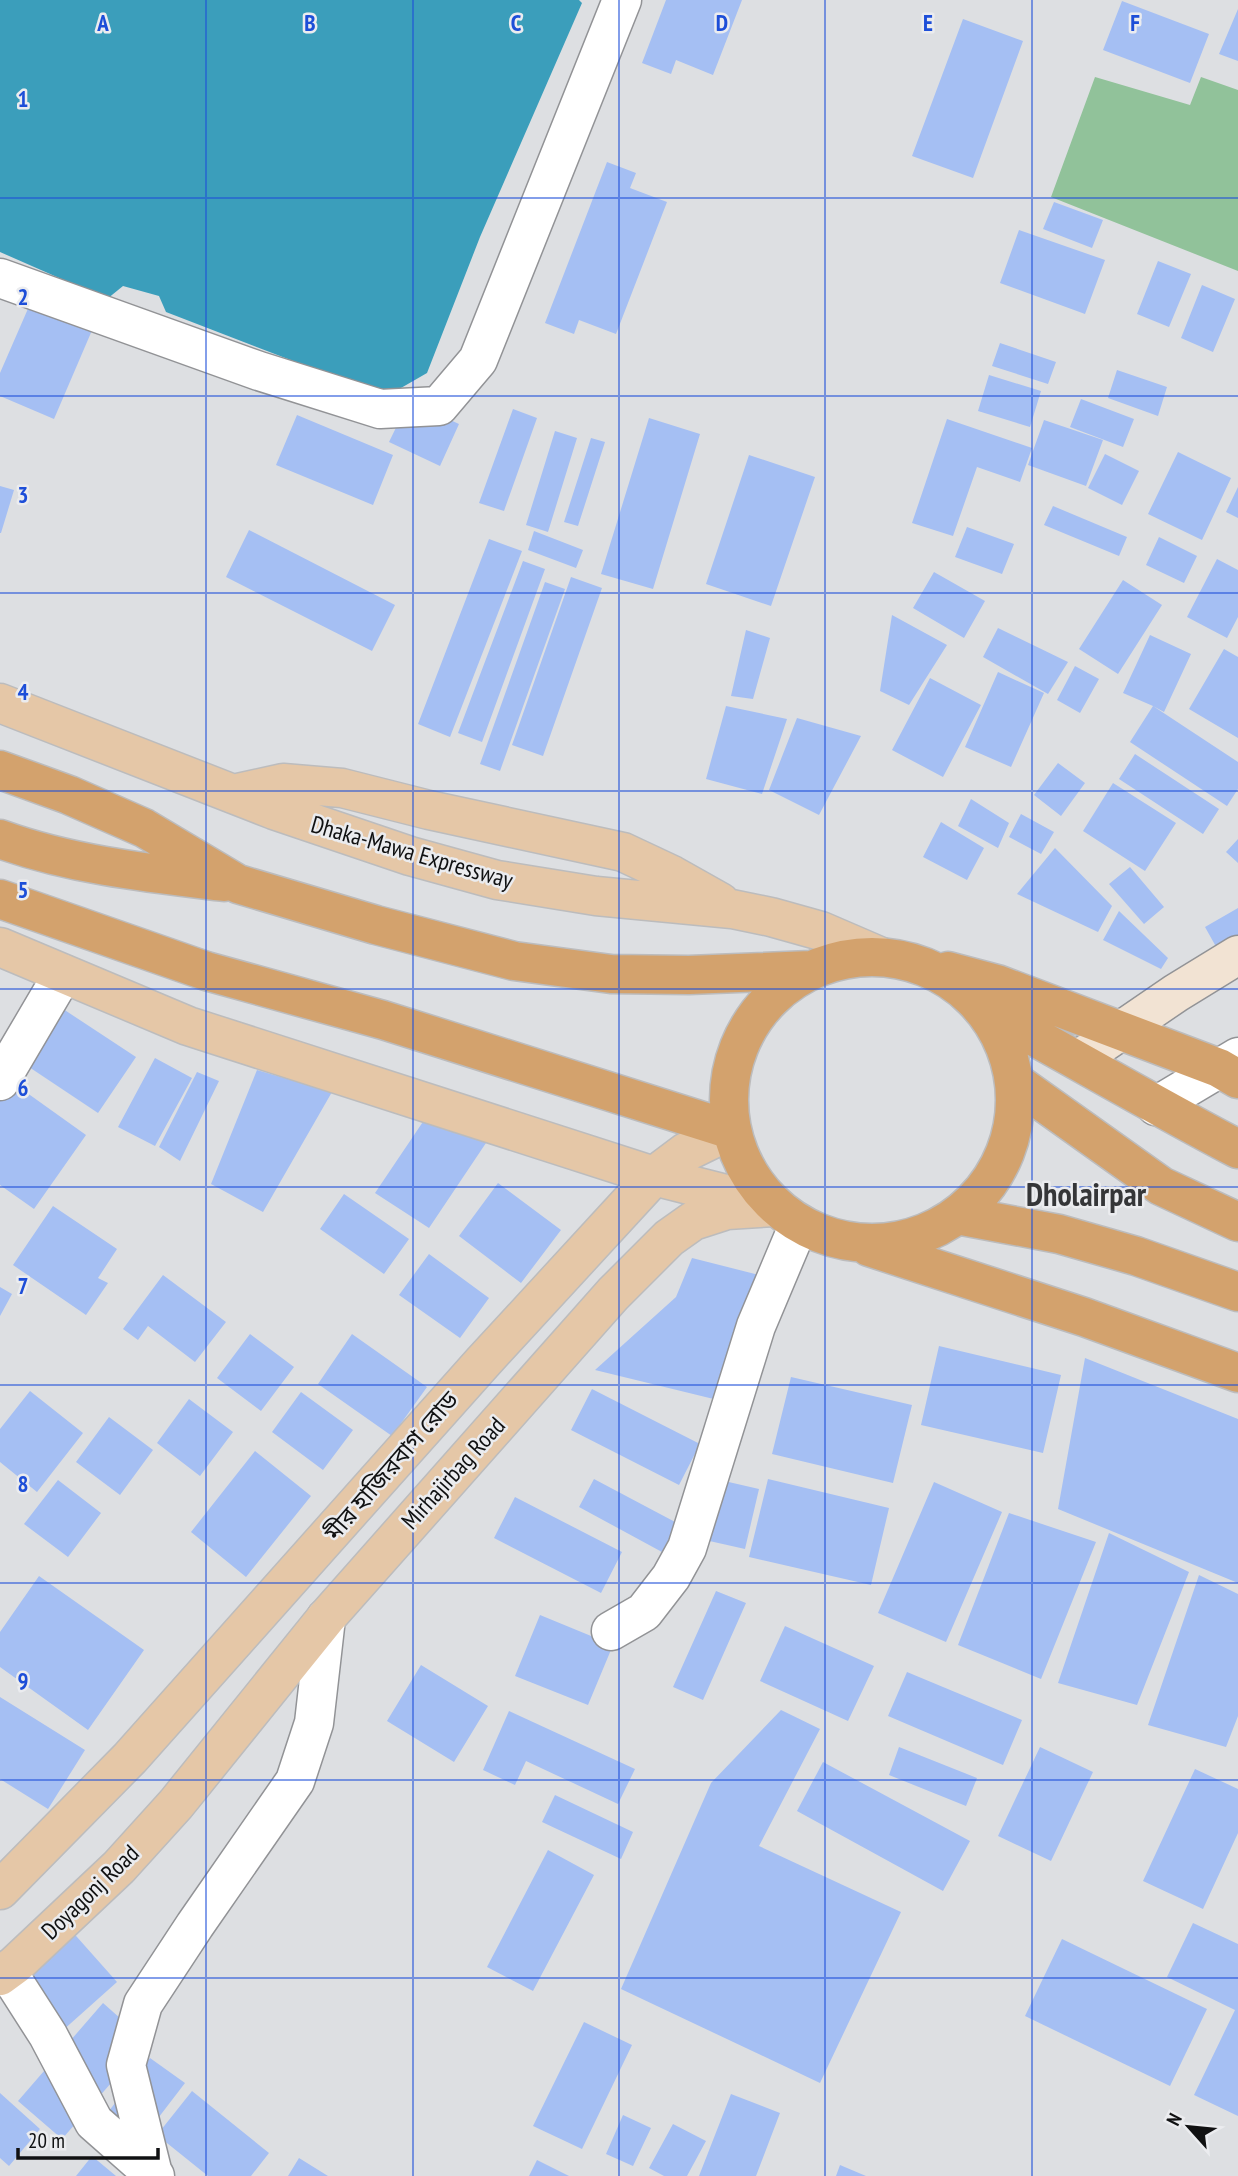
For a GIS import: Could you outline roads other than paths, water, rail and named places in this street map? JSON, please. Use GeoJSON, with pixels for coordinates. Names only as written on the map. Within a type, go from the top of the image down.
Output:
{"type":"FeatureCollection","features":[{"type":"Feature","properties":{"kind":"highway"},"geometry":{"type":"LineString","coordinates":[[0,770],[69,795],[144,828],[238,884]]}},
{"type":"Feature","properties":{"kind":"highway"},"geometry":{"type":"LineString","coordinates":[[0,839],[30,849],[120,870],[238,884],[376,925],[514,961],[611,974],[689,975],[811,970]]}},
{"type":"Feature","properties":{"kind":"highway"},"geometry":{"type":"LineString","coordinates":[[0,899],[206,971],[383,1020],[731,1130]]}},
{"type":"Feature","properties":{"kind":"highway","name":"Dhaka-Mawa Expressway"},"geometry":{"type":"LineString","coordinates":[[879,956],[919,963],[954,981],[984,1009],[1004,1043],[1015,1082],[1015,1114],[1009,1145],[995,1174],[976,1200],[938,1228],[892,1243],[844,1242],[787,1215],[759,1191],[746,1171],[731,1130],[728,1101],[740,1045],[753,1019],[772,998],[811,970],[845,958],[879,956]]}},
{"type":"Feature","properties":{"kind":"highway"},"geometry":{"type":"LineString","coordinates":[[919,963],[997,984],[1120,1031],[1232,1068]]}},
{"type":"Feature","properties":{"kind":"highway"},"geometry":{"type":"LineString","coordinates":[[984,1009],[1238,1149]]}},
{"type":"Feature","properties":{"kind":"highway"},"geometry":{"type":"LineString","coordinates":[[1015,1082],[1161,1186],[1238,1222]]}},
{"type":"Feature","properties":{"kind":"highway"},"geometry":{"type":"LineString","coordinates":[[957,1215],[1059,1234],[1136,1256],[1238,1292]]}},
{"type":"Feature","properties":{"kind":"highway"},"geometry":{"type":"LineString","coordinates":[[852,1242],[1084,1317],[1238,1373]]}},
{"type":"Feature","properties":{"kind":"main road","name":"Dhaka-Mawa Expressway"},"geometry":{"type":"LineString","coordinates":[[0,703],[233,794],[410,856],[497,880],[596,896],[732,909],[821,931],[879,956]]}},
{"type":"Feature","properties":{"kind":"main road"},"geometry":{"type":"LineString","coordinates":[[233,794],[283,783],[342,788],[429,810],[573,840],[623,852],[672,875],[732,909]]}},
{"type":"Feature","properties":{"kind":"main road"},"geometry":{"type":"LineString","coordinates":[[0,947],[188,1026],[654,1176],[787,1215]]}},
{"type":"Feature","properties":{"kind":"main road","name":"মীর হাজিরবাগ রোড"},"geometry":{"type":"LineString","coordinates":[[0,1889],[130,1758],[482,1363],[654,1176],[686,1152],[731,1130]]}},
{"type":"Feature","properties":{"kind":"main road","name":"Mirhajirbag Road"},"geometry":{"type":"LineString","coordinates":[[176,1804],[326,1619],[612,1294],[669,1238],[693,1221],[727,1209],[787,1215]]}},
{"type":"Feature","properties":{"kind":"main road"},"geometry":{"type":"LineString","coordinates":[[287,1583],[326,1619]]}},
{"type":"Feature","properties":{"kind":"main road","name":"Doyagonj Road"},"geometry":{"type":"LineString","coordinates":[[3,1974],[119,1867],[176,1804]]}},
{"type":"Feature","properties":{"kind":"street"},"geometry":{"type":"LineString","coordinates":[[0,278],[258,371],[380,409],[439,407],[478,360],[622,0]]}},
{"type":"Feature","properties":{"kind":"street"},"geometry":{"type":"LineString","coordinates":[[1077,1060],[1238,954]]}},
{"type":"Feature","properties":{"kind":"street"},"geometry":{"type":"LineString","coordinates":[[0,1081],[64,974]]}},
{"type":"Feature","properties":{"kind":"street"},"geometry":{"type":"LineString","coordinates":[[1156,1106],[1232,1068]]}},
{"type":"Feature","properties":{"kind":"street"},"geometry":{"type":"LineString","coordinates":[[611,1631],[644,1612],[671,1577],[687,1548],[756,1326],[787,1215]]}},
{"type":"Feature","properties":{"kind":"street"},"geometry":{"type":"LineString","coordinates":[[154,2175],[126,2065],[143,2004],[295,1781],[314,1723],[326,1619]]}},
{"type":"Feature","properties":{"kind":"street"},"geometry":{"type":"LineString","coordinates":[[3,1974],[48,2035],[94,2122],[154,2175]]}},
{"type":"Feature","properties":{"kind":"water"},"geometry":{"type":"Polygon","coordinates":[[[0,0],[579,0],[582,3],[480,237],[427,373],[394,392],[327,374],[166,312],[159,296],[123,286],[107,299],[0,252],[0,0]]]}},
{"type":"Feature","properties":{"kind":"district","name":"Dholairpar"},"geometry":{"type":"Point","coordinates":[1086,1194]}}]}
